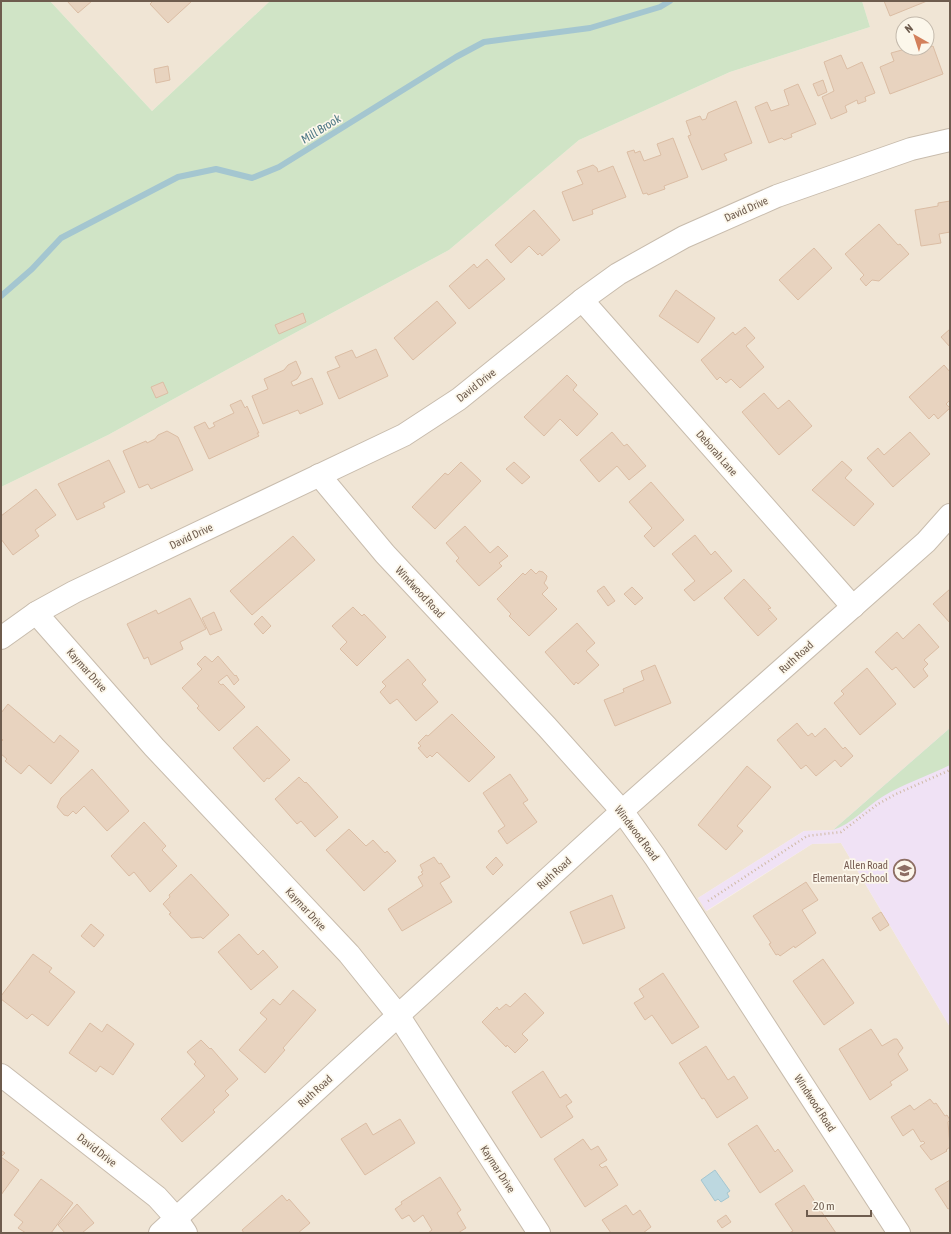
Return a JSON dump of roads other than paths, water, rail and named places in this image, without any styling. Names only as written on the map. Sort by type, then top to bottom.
[{"type":"street","name":"David Drive","points":[[1,638],[36,613],[74,592],[404,435],[459,400],[582,300],[618,274],[684,237],[770,199],[911,149],[950,140]]},
{"type":"street","name":"Deborah Lane","points":[[582,300],[853,606]]},
{"type":"street","name":"Windwood Road","points":[[319,475],[385,554],[547,727],[622,811],[655,857],[899,1233]]},
{"type":"street","name":"Ruth Road","points":[[160,1233],[181,1226],[398,1015],[622,811],[926,542],[950,515]]},
{"type":"street","name":"Kaymar Drive","points":[[36,613],[154,746],[349,954],[398,1015],[539,1233]]},
{"type":"street","name":"David Drive","points":[[1,1075],[158,1197],[181,1226]]},
{"type":"water","points":[[715,1170],[730,1191],[727,1193],[729,1197],[721,1202],[718,1199],[715,1201],[701,1180]]},
{"type":"waterway","name":"Mill Brook","points":[[1,296],[32,269],[61,238],[178,177],[216,169],[252,178],[279,167],[456,57],[484,42],[590,28],[660,7],[670,1]]},
{"type":"place","name":"Allen Road Elementary School","points":[[904,871]]}]
